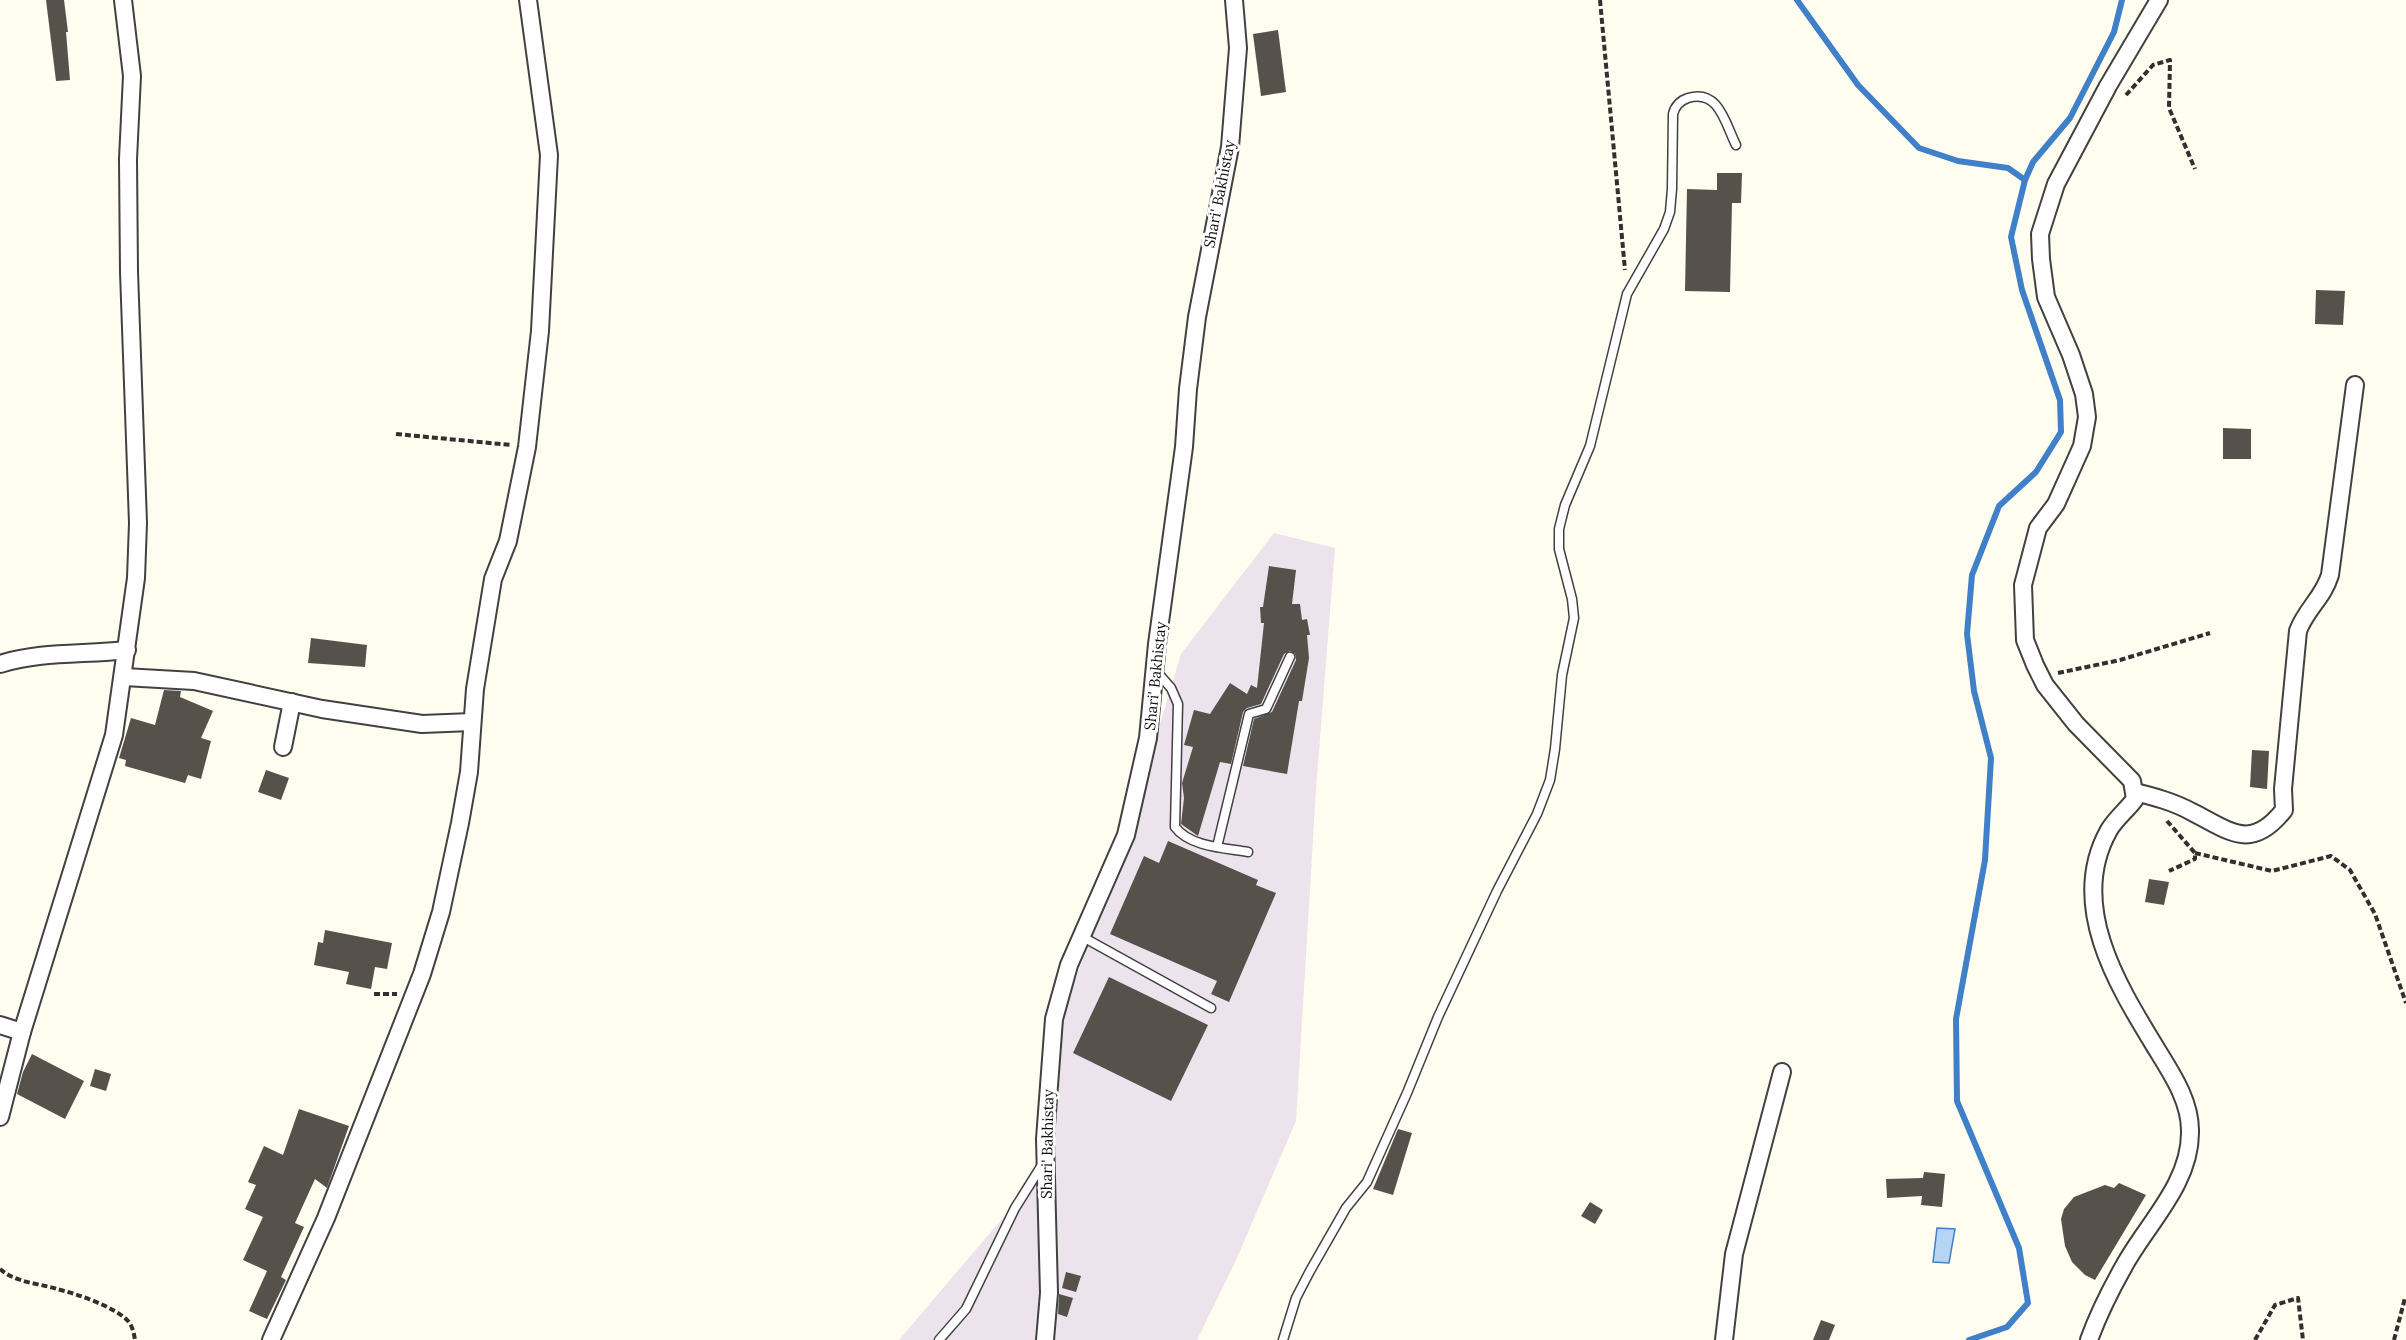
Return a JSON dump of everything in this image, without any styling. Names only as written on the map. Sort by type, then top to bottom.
[{"type":"street","points":[[0,1117],[22,1032],[114,735],[124,677],[136,578],[138,523],[129,272],[128,159],[132,76],[123,0]]},
{"type":"street","points":[[272,1340],[326,1218],[422,974],[441,912],[460,823],[469,772],[472,722],[494,579],[508,541],[527,447],[540,331],[549,155],[528,0]]},
{"type":"street","name":"Shari' Bakhistay","points":[[1045,1340],[1049,1293],[1046,1159],[1048,1083],[1054,1019],[1069,965],[1126,834],[1148,738],[1157,644],[1184,447],[1197,317],[1230,147],[1238,48],[1234,0]]},
{"type":"street","points":[[2089,1340],[2124,1265],[2181,1174],[2190,1136],[2187,1111],[2175,1079],[2131,1008],[2105,954],[2098,933],[2093,889],[2095,864],[2109,829],[2135,799],[2132,781],[2076,723],[2045,685],[2025,640],[2023,585],[2038,528],[2056,504],[2082,446],[2087,417],[2084,394],[2046,297],[2040,259],[2040,234],[2056,184],[2108,87],[2159,0]]},
{"type":"street","points":[[2135,792],[2191,811],[2234,834],[2254,834],[2272,826],[2284,810],[2283,789],[2298,631],[2307,612],[2323,594],[2330,574],[2355,386]]},
{"type":"street","points":[[0,663],[63,654],[97,654],[127,650]]},
{"type":"street","points":[[124,677],[194,681],[292,702],[422,724],[472,722]]},
{"type":"street","points":[[283,747],[292,702]]},
{"type":"street","points":[[0,1025],[22,1032]]},
{"type":"street","points":[[1724,1340],[1734,1254],[1782,1072]]},
{"type":"lane","points":[[1283,1340],[1296,1298],[1305,1280],[1347,1208],[1367,1182],[1407,1094],[1438,1017],[1497,891],[1537,814],[1550,780],[1562,675],[1574,618],[1572,599],[1559,549],[1559,528],[1565,505],[1590,446],[1627,294],[1664,229],[1670,212],[1672,114],[1675,107],[1683,100],[1706,96],[1719,108],[1736,145]]},
{"type":"lane","points":[[1217,847],[1248,714],[1266,709],[1290,657]]},
{"type":"lane","points":[[1156,671],[1171,688],[1178,704],[1175,827],[1183,837],[1217,847],[1248,852]]},
{"type":"lane","points":[[1081,936],[1211,1008]]},
{"type":"lane","points":[[939,1340],[966,1309],[1015,1208],[1046,1159]]},
{"type":"path","points":[[1600,0],[1627,294]]},
{"type":"path","points":[[2121,100],[2153,65],[2170,60],[2169,108],[2195,169]]},
{"type":"path","points":[[396,434],[527,447]]},
{"type":"path","points":[[2045,685],[2054,674],[2120,660],[2210,633]]},
{"type":"path","points":[[2160,818],[2167,821],[2195,853],[2272,871],[2331,856],[2350,870],[2375,914],[2406,1003]]},
{"type":"path","points":[[2169,871],[2195,859],[2195,853]]},
{"type":"path","points":[[0,1269],[27,1283],[57,1289],[109,1308],[128,1321],[133,1329],[135,1340]]},
{"type":"path","points":[[2255,1340],[2275,1305],[2298,1298],[2303,1340]]},
{"type":"path","points":[[2394,1340],[2406,1298]]},
{"type":"shaded area","points":[[1274,533],[1335,548],[1316,789],[1296,1121],[1236,1260],[1197,1340],[899,1340],[1052,1160],[1064,1010],[1117,867],[1181,654]]},
{"type":"water","points":[[1937,1228],[1955,1229],[1949,1263],[1933,1262]]},
{"type":"building","points":[[46,0],[64,0],[70,80],[56,81]]},
{"type":"building","points":[[1278,30],[1286,92],[1261,96],[1253,34]]},
{"type":"building","points":[[1717,173],[1742,173],[1741,203],[1732,203],[1730,292],[1685,291],[1687,189],[1717,190]]},
{"type":"building","points":[[2316,290],[2345,291],[2343,325],[2315,324]]},
{"type":"building","points":[[2223,428],[2251,429],[2251,459],[2223,459]]},
{"type":"building","points":[[1269,566],[1296,570],[1292,604],[1300,604],[1302,620],[1307,619],[1310,635],[1307,635],[1309,658],[1302,701],[1299,701],[1287,774],[1243,766],[1254,719],[1272,712],[1296,660],[1295,654],[1290,651],[1284,654],[1261,704],[1247,708],[1243,712],[1231,764],[1220,762],[1198,836],[1181,824],[1184,798],[1182,783],[1193,747],[1184,745],[1194,710],[1210,714],[1230,683],[1247,694],[1251,685],[1257,688],[1264,623],[1261,623],[1260,607],[1263,607]]},
{"type":"building","points":[[311,638],[367,645],[365,667],[308,663]]},
{"type":"building","points":[[164,690],[181,691],[180,697],[213,711],[201,738],[211,741],[201,779],[188,775],[185,783],[125,766],[126,760],[119,758],[131,718],[155,725]]},
{"type":"building","points":[[2252,750],[2269,751],[2267,789],[2250,787]]},
{"type":"building","points":[[266,770],[289,778],[281,800],[258,792]]},
{"type":"building","points":[[1168,841],[1258,880],[1256,885],[1276,893],[1229,1002],[1211,994],[1217,981],[1110,934],[1144,856],[1159,863]]},
{"type":"building","points":[[2149,879],[2169,882],[2164,905],[2145,902]]},
{"type":"building","points":[[325,930],[392,943],[387,969],[375,967],[371,989],[346,984],[349,972],[314,965],[318,942],[323,943]]},
{"type":"building","points":[[1109,977],[1208,1025],[1171,1101],[1073,1053]]},
{"type":"building","points":[[32,1054],[84,1081],[65,1119],[17,1094],[23,1072]]},
{"type":"building","points":[[95,1069],[111,1074],[106,1091],[90,1086]]},
{"type":"building","points":[[299,1109],[349,1126],[327,1188],[315,1179],[295,1223],[304,1227],[281,1277],[286,1280],[267,1319],[249,1311],[267,1271],[243,1260],[263,1217],[245,1209],[256,1185],[248,1182],[264,1146],[283,1155]]},
{"type":"building","points":[[1398,1129],[1412,1133],[1393,1195],[1373,1189]]},
{"type":"building","points":[[1924,1172],[1945,1174],[1942,1207],[1921,1205],[1922,1196],[1887,1198],[1886,1179],[1923,1178]]},
{"type":"building","points":[[2119,1183],[2146,1195],[2095,1280],[2085,1275],[2072,1262],[2065,1246],[2061,1219],[2064,1209],[2074,1197],[2105,1185],[2114,1188]]},
{"type":"building","points":[[1590,1202],[1603,1210],[1595,1224],[1581,1216]]},
{"type":"building","points":[[1066,1272],[1081,1276],[1076,1292],[1062,1288]]},
{"type":"building","points":[[1059,1294],[1073,1298],[1067,1317],[1058,1314]]},
{"type":"building","points":[[1821,1320],[1835,1325],[1829,1340],[1813,1340]]},
{"type":"waterway","points":[[1797,0],[1858,85],[1919,148],[1958,161],[2008,168],[2025,180]]},
{"type":"waterway","points":[[1969,1340],[2007,1327],[2028,1303],[2019,1248],[1957,1101],[1956,1019],[1985,860],[1991,758],[1974,691],[1967,634],[1972,575],[1999,506],[2036,472],[2061,432],[2060,400],[2022,290],[2011,237],[2025,180],[2033,162],[2070,118],[2114,32],[2122,0]]}]
